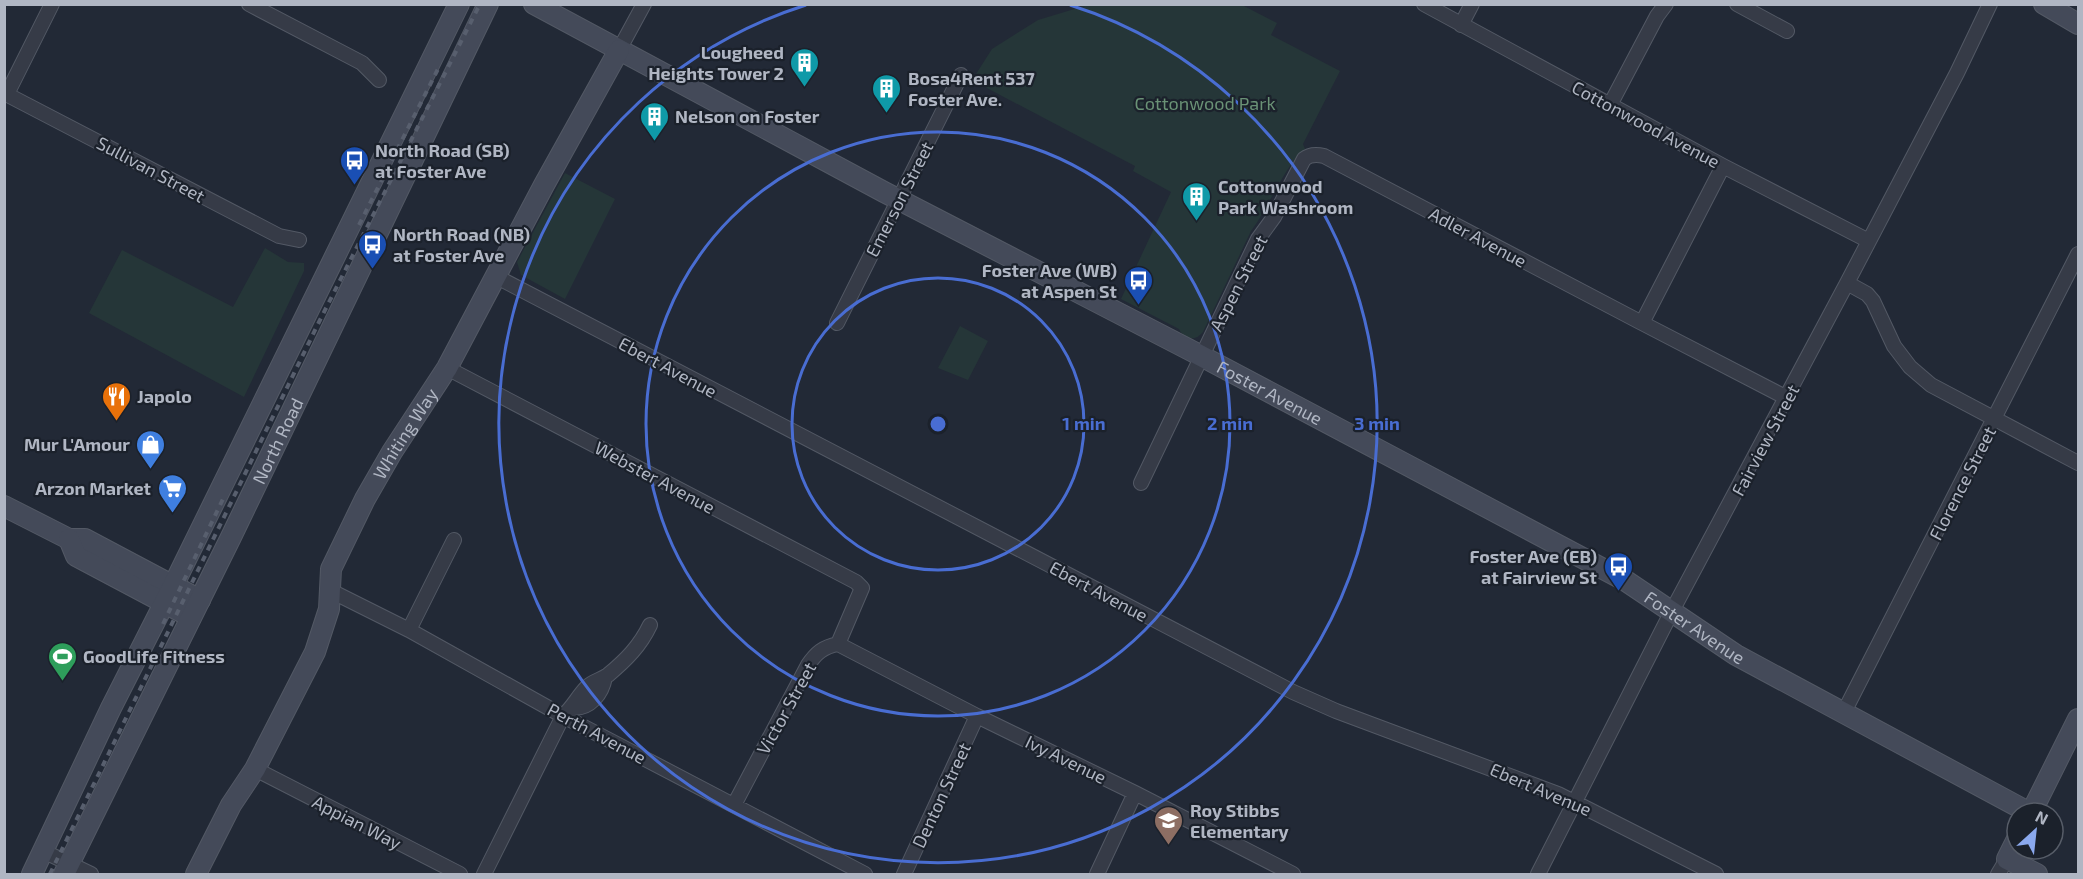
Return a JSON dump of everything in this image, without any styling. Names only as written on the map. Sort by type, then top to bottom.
[{"type":"street","points":[[6,93],[52,4]]},
{"type":"street","points":[[249,4],[362,63],[379,80]]},
{"type":"street","name":"North Road","points":[[32,874],[111,708],[169,595],[459,4]]},
{"type":"street","name":"North Road","points":[[67,869],[196,609],[488,4]]},
{"type":"street","name":"Foster Avenue","points":[[534,4],[898,199],[1626,581],[1736,654],[2008,801]]},
{"type":"street","name":"Whiting Way","points":[[196,874],[231,805],[255,769],[315,652],[329,609],[331,569],[369,491],[447,368],[644,4]]},
{"type":"street","name":"Cottonwood Avenue","points":[[1424,4],[1723,166],[1869,241]]},
{"type":"street","points":[[1461,24],[1472,4]]},
{"type":"street","points":[[1610,105],[1657,16],[1666,4]]},
{"type":"street","points":[[1737,4],[1787,31]]},
{"type":"street","name":"Fairview Street","points":[[1538,874],[1672,611],[1787,398],[1957,73],[1990,4]]},
{"type":"street","points":[[2044,4],[2079,24]]},
{"type":"street","name":"Emerson Street","points":[[837,323],[961,75]]},
{"type":"street","name":"Sullivan Street","points":[[6,93],[279,236],[299,240]]},
{"type":"street","name":"Adler Avenue","points":[[1313,155],[1324,156],[1787,398]]},
{"type":"street","name":"Aspen Street","points":[[1140,483],[1258,239],[1274,217],[1304,159],[1313,155]]},
{"type":"street","points":[[1642,323],[1723,166]]},
{"type":"street","name":"Florence Street","points":[[1844,712],[2079,254]]},
{"type":"street","name":"Ebert Avenue","points":[[495,276],[1293,692],[1336,711],[1575,801],[1716,874]]},
{"type":"street","points":[[1847,284],[1867,294],[1873,301],[1894,346],[1910,367],[1931,386],[2079,463]]},
{"type":"street","name":"Webster Avenue","points":[[447,368],[856,582],[862,588],[838,644]]},
{"type":"street","points":[[4,506],[69,539],[76,556],[169,595],[196,609]]},
{"type":"street","points":[[409,630],[454,540]]},
{"type":"street","name":"Perth Avenue","points":[[329,590],[568,712],[734,805],[865,874]]},
{"type":"street","points":[[484,874],[568,712],[585,707],[592,701],[600,692],[605,677],[641,644],[650,624]]},
{"type":"street","name":"Ivy Avenue","points":[[838,644],[1293,874]]},
{"type":"street","name":"Victor Street","points":[[734,805],[808,665],[819,651],[827,646],[838,644]]},
{"type":"street","name":"Denton Street","points":[[904,874],[978,716]]},
{"type":"street","points":[[2036,801],[2079,719]]},
{"type":"street","name":"Appian Way","points":[[255,769],[460,874]]},
{"type":"street","points":[[1097,874],[1135,793]]},
{"type":"street","points":[[43,851],[67,869],[91,874]]},
{"type":"street","points":[[2003,867],[2037,874]]},
{"type":"green space","name":"Cottonwood Park","points":[[1091,4],[1242,5],[1277,23],[1271,35],[1340,71],[1303,144],[1305,149],[1284,175],[1251,231],[1203,332],[1197,337],[1184,336],[1179,329],[1121,299],[1171,192],[1133,171],[1135,166],[985,87],[988,82],[976,74],[992,49],[1038,20]]},
{"type":"green space","points":[[565,173],[615,199],[565,299],[521,275],[517,262]]},
{"type":"green space","points":[[265,248],[288,262],[304,263],[304,271],[244,397],[89,313],[122,250],[233,307]]},
{"type":"green space","points":[[960,326],[988,341],[968,380],[938,368]]},
{"type":"railway","points":[[50,874],[319,322],[480,4]]},
{"type":"railway","points":[[359,225],[439,67]]},
{"type":"railway","points":[[163,624],[223,499]]},
{"type":"place","name":"Lougheed Heights Tower 2","points":[[805,88]]},
{"type":"place","name":"Bosa4Rent 537 Foster Ave.","points":[[887,114]]},
{"type":"place","name":"Nelson on Foster","points":[[654,142]]},
{"type":"place","name":"North Road (SB) at Foster Ave","points":[[354,186]]},
{"type":"place","name":"Cottonwood Park Washroom","points":[[1197,222]]},
{"type":"place","name":"North Road (NB) at Foster Ave","points":[[372,270]]},
{"type":"place","name":"Foster Ave (WB) at Aspen St","points":[[1138,306]]},
{"type":"place","name":"Japolo","points":[[116,422]]},
{"type":"place","name":"Mur L'Amour","points":[[151,470]]},
{"type":"place","name":"Arzon Market","points":[[172,514]]},
{"type":"place","name":"Foster Ave (EB) at Fairview St","points":[[1618,592]]},
{"type":"place","name":"GoodLife Fitness","points":[[62,682]]},
{"type":"place","name":"Roy Stibbs Elementary","points":[[1169,846]]}]
